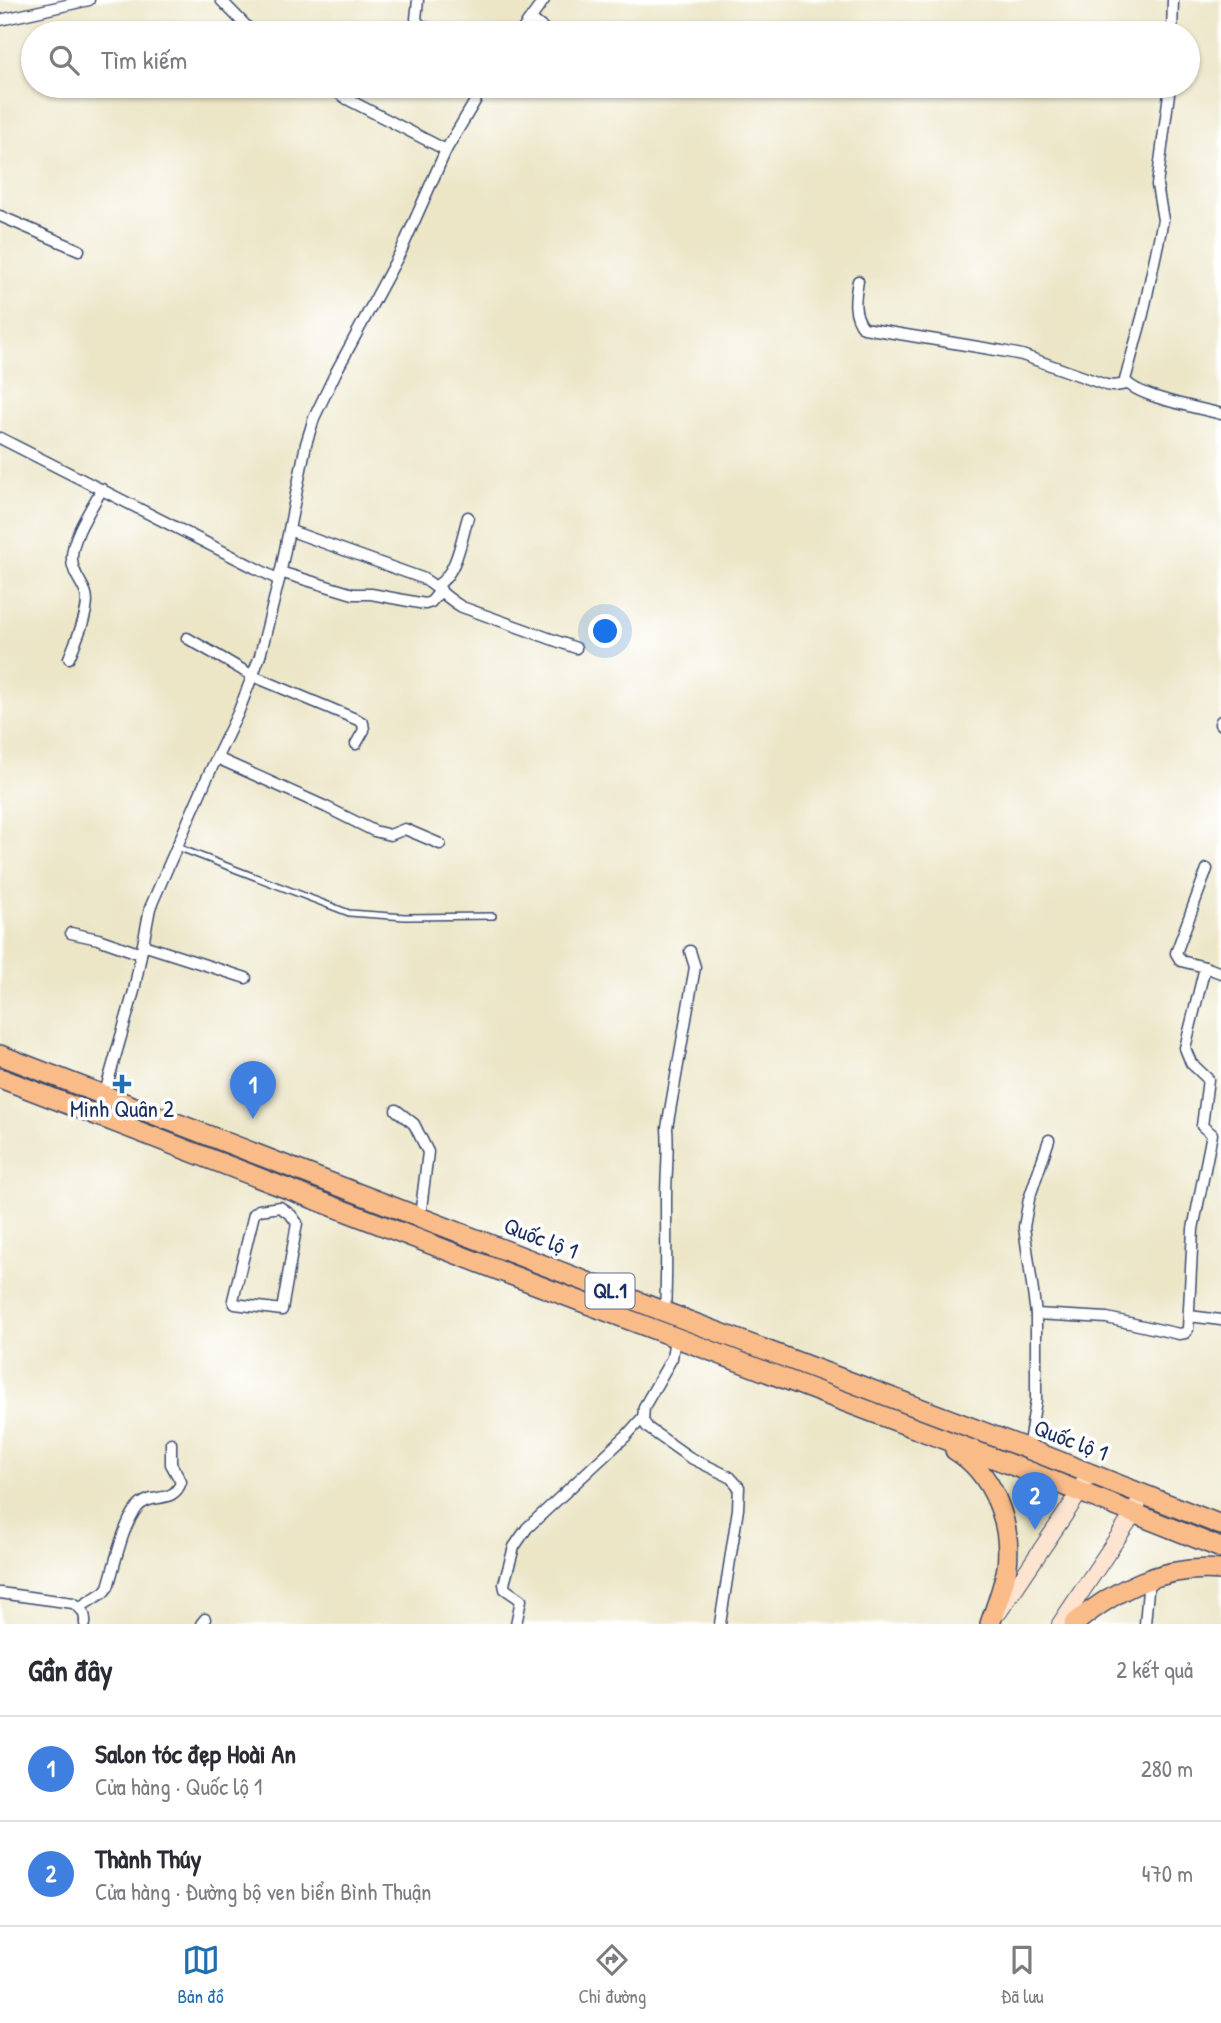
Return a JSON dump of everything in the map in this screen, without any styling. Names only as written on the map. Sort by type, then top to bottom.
[{"type":"highway","name":"Quốc lộ 1","points":[[0,1055],[1221,1525]]},
{"type":"highway","name":"Quốc lộ 1","points":[[0,1078],[1221,1548]]},
{"type":"highway","points":[[927,1433],[967,1457],[988,1482],[1001,1511],[1008,1538],[1007,1569],[990,1624]]},
{"type":"highway","points":[[1074,1624],[1122,1589],[1160,1574],[1197,1568],[1221,1570]]},
{"type":"main road","points":[[990,1624],[1080,1492],[1088,1472]]},
{"type":"main road","points":[[1060,1624],[1134,1513],[1142,1494]]},
{"type":"street","points":[[0,20],[89,0]]},
{"type":"street","points":[[221,0],[241,21]]},
{"type":"street","points":[[417,21],[418,0]]},
{"type":"street","points":[[534,21],[531,19],[544,0]]},
{"type":"street","points":[[1172,21],[1173,0]]},
{"type":"street","points":[[346,98],[446,150]]},
{"type":"street","points":[[104,1096],[131,1004],[150,908],[253,676],[280,576],[306,444],[314,418],[401,251],[446,150],[477,98]]},
{"type":"street","points":[[1128,384],[1126,374],[1138,335],[1163,220],[1157,185],[1168,98]]},
{"type":"street","points":[[0,216],[79,250]]},
{"type":"street","points":[[858,281],[854,308],[864,328],[1022,355],[1106,385],[1128,384],[1145,393],[1221,414]]},
{"type":"street","points":[[0,438],[280,576],[353,594],[371,594],[425,604],[431,602],[450,573],[468,517]]},
{"type":"street","points":[[69,658],[85,615],[87,601],[72,566],[73,549],[102,489]]},
{"type":"street","points":[[290,531],[413,575],[439,588],[462,607],[576,648]]},
{"type":"street","points":[[187,638],[253,676],[363,723],[364,730],[356,744]]},
{"type":"street","points":[[217,758],[374,831],[390,835],[405,829],[440,844]]},
{"type":"street","points":[[1207,869],[1176,953],[1181,961],[1221,973]]},
{"type":"street","points":[[71,933],[246,978]]},
{"type":"street","points":[[665,1312],[666,1195],[670,1155],[667,1128],[695,967],[690,951]]},
{"type":"street","points":[[1036,1314],[1107,1318],[1179,1334],[1188,1329],[1193,1229],[1212,1134],[1202,1126],[1208,1079],[1191,1063],[1185,1048],[1205,967]]},
{"type":"street","points":[[396,1111],[414,1124],[428,1152],[420,1217]]},
{"type":"street","points":[[1028,1449],[1036,1400],[1036,1314],[1024,1227],[1029,1199],[1049,1140]]},
{"type":"street","points":[[280,1207],[285,1187]]},
{"type":"street","points":[[280,1207],[297,1223],[282,1310],[235,1304],[233,1300],[254,1214],[259,1210],[280,1207]]},
{"type":"street","points":[[1189,1316],[1221,1320]]},
{"type":"street","points":[[675,1338],[672,1358],[644,1406],[643,1417],[648,1428],[689,1457],[730,1476],[738,1487],[738,1509],[720,1624]]},
{"type":"street","points":[[516,1624],[521,1600],[505,1589],[504,1584],[514,1547],[527,1528],[643,1417]]},
{"type":"street","points":[[80,1607],[108,1587],[128,1523],[137,1508],[147,1500],[165,1499],[178,1490],[181,1482],[171,1464],[171,1443]]},
{"type":"street","points":[[1145,1624],[1149,1579]]},
{"type":"street","points":[[0,1593],[72,1602],[84,1613],[85,1624]]},
{"type":"lane","points":[[177,847],[349,913],[394,917],[493,916]]},
{"type":"place","name":"Minh Quân 2","points":[[122,1084]]},
{"type":"place","name":"Salon tóc đẹp Hoài An","points":[[253,1119]]},
{"type":"place","name":"Thành Thúy","points":[[1035,1530]]}]
